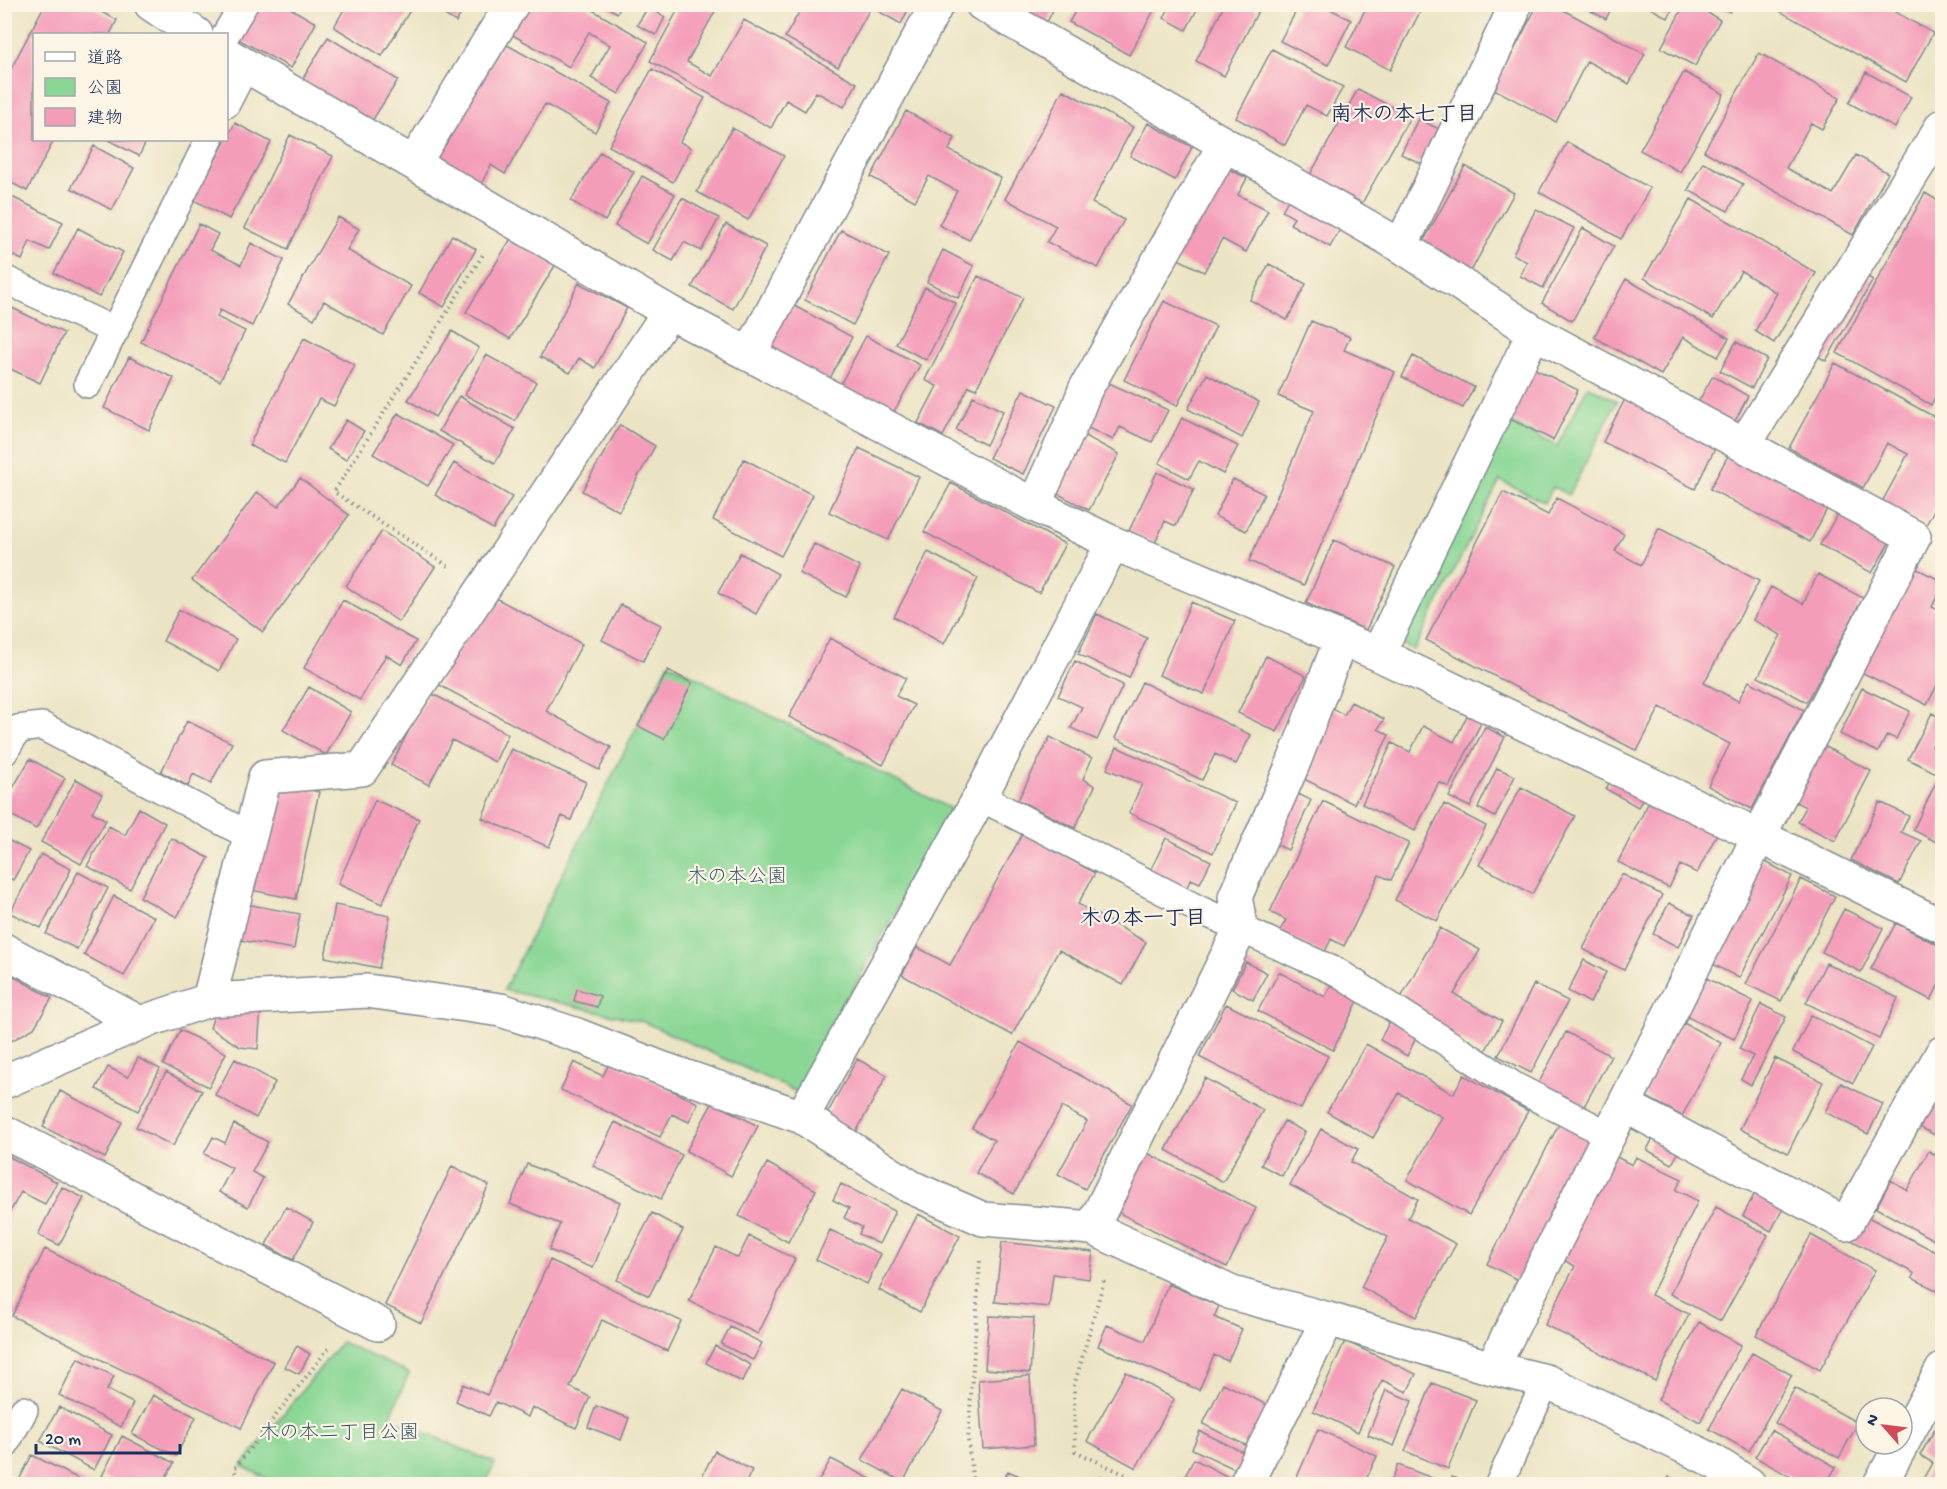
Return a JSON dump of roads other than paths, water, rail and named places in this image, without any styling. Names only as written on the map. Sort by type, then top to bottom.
[{"type":"street","points":[[151,4],[194,33]]},
{"type":"street","points":[[414,163],[512,4]]},
{"type":"street","points":[[749,356],[937,4]]},
{"type":"street","points":[[982,4],[1401,246],[1534,332],[1914,537],[1759,836],[1492,1368]]},
{"type":"street","points":[[1401,246],[1512,14],[1514,4]]},
{"type":"street","points":[[236,59],[669,312],[1034,505],[1113,543],[1378,654],[1942,926]]},
{"type":"street","points":[[1744,445],[1942,126]]},
{"type":"street","points":[[1034,505],[1085,390],[1225,144]]},
{"type":"street","points":[[208,1000],[265,777],[362,769],[669,312]]},
{"type":"street","points":[[1378,654],[1534,332]]},
{"type":"street","points":[[802,1117],[980,797],[1113,543]]},
{"type":"street","points":[[1092,1228],[1241,927],[1235,897],[1293,764],[1341,639]]},
{"type":"street","points":[[4,950],[140,1023]]},
{"type":"street","points":[[4,1082],[140,1023],[208,1000],[367,991],[501,1010],[577,1035],[662,1068],[802,1117],[911,1187],[983,1219],[1092,1228],[1232,1293],[1492,1368],[1546,1381],[1708,1458],[1749,1485]]},
{"type":"street","points":[[1624,1105],[1846,1224],[1942,1053]]},
{"type":"street","points":[[4,1132],[368,1318]]},
{"type":"street","points":[[1246,1485],[1328,1319]]},
{"type":"street","points":[[1914,1422],[1942,1370]]},
{"type":"street","points":[[1880,1485],[1896,1456]]},
{"type":"lane","points":[[227,33],[244,4]]},
{"type":"lane","points":[[228,95],[236,59]]},
{"type":"lane","points":[[88,384],[209,141]]},
{"type":"lane","points":[[4,279],[115,331]]},
{"type":"lane","points":[[4,752],[18,729],[42,726],[250,836]]},
{"type":"lane","points":[[980,797],[1200,910],[1340,972],[1516,1087],[1609,1135]]},
{"type":"lane","points":[[1499,1485],[1546,1381]]},
{"type":"lane","points":[[4,1446],[24,1410]]},
{"type":"district","name":"南木の本七丁目","points":[[1404,113]]},
{"type":"district","name":"木の本一丁目","points":[[1143,917]]},
{"type":"park label","name":"木の本公園","points":[[737,875]]},
{"type":"park label","name":"木の本二丁目公園","points":[[339,1431]]}]
